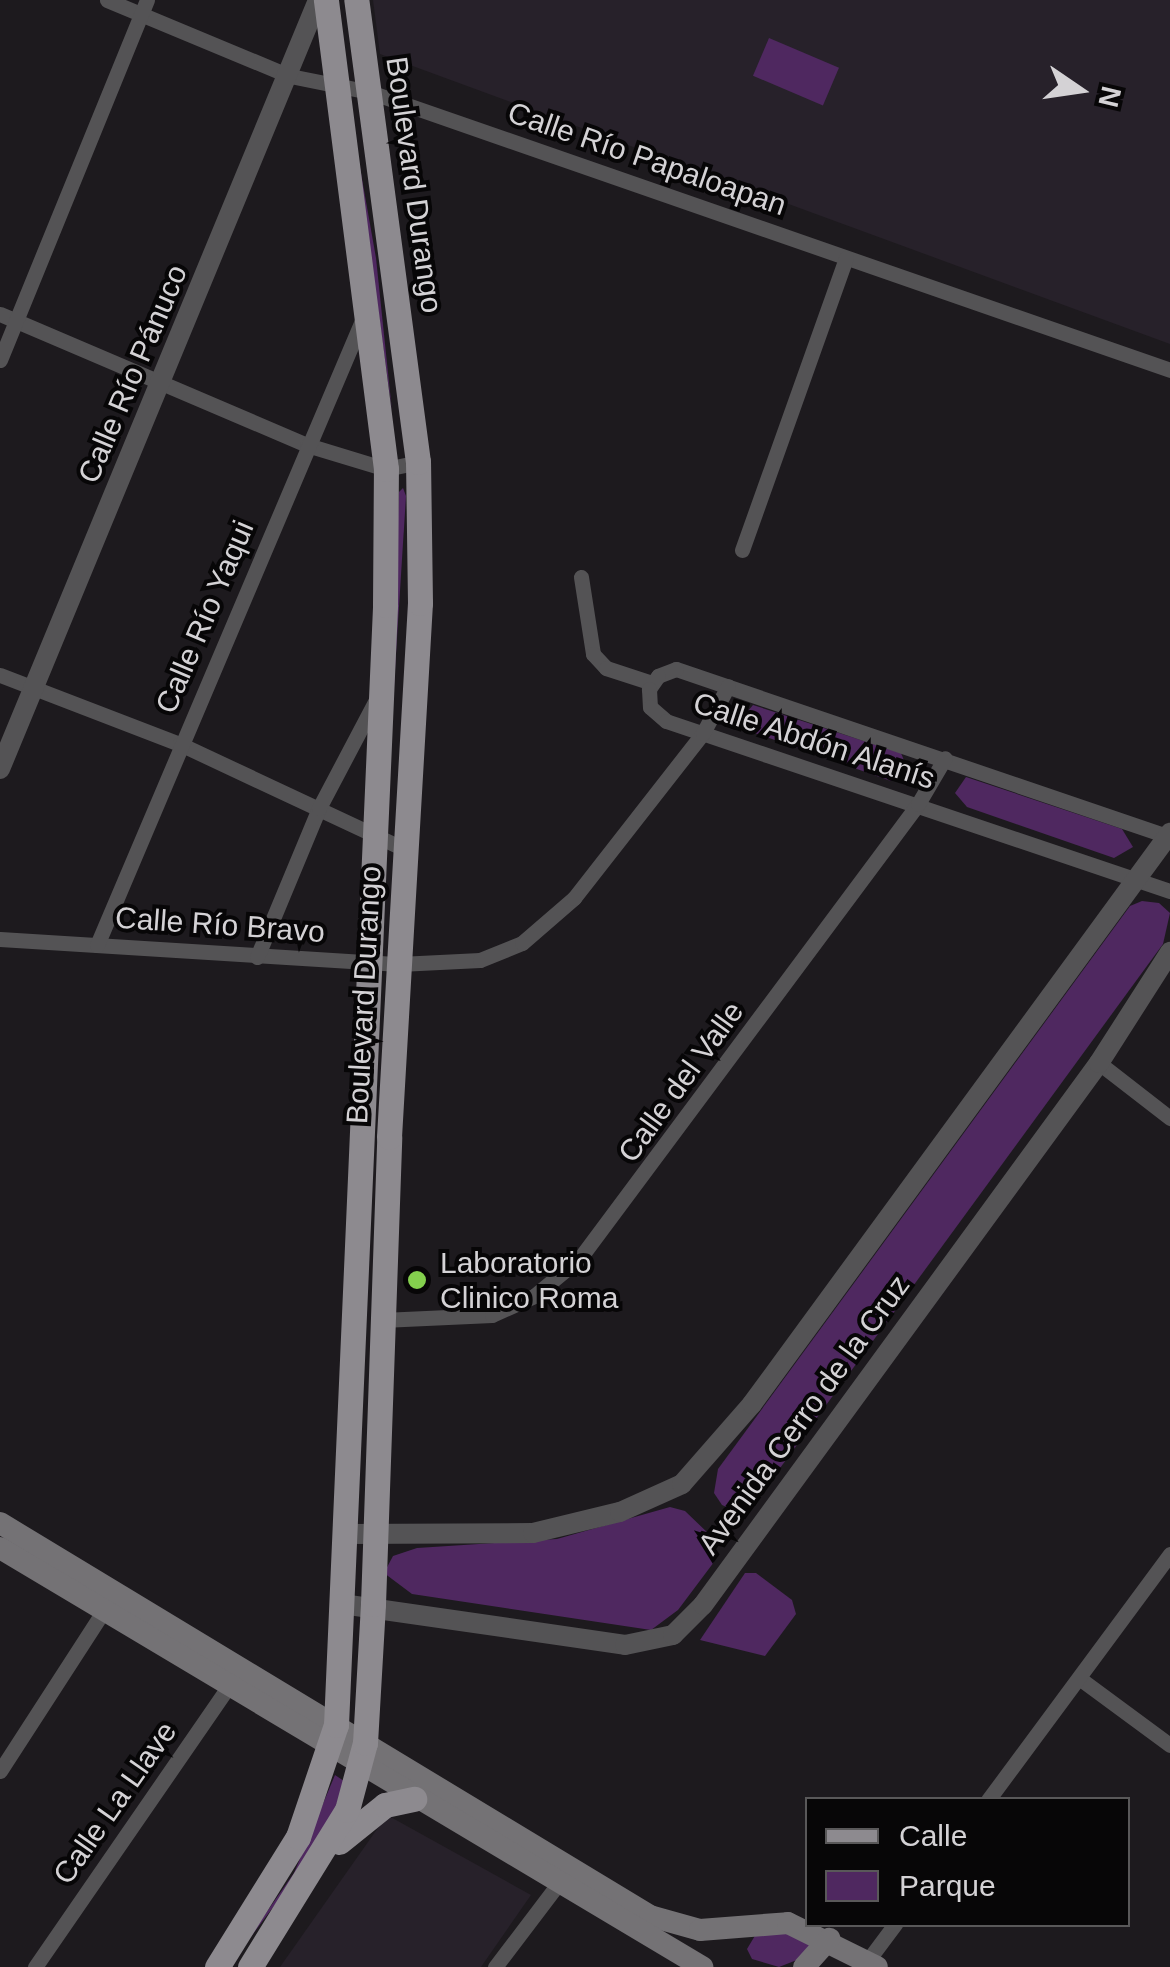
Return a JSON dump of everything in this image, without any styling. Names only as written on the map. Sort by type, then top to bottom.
[{"type":"main road","name":"Boulevard Durango","points":[[217,1967],[274,1883],[333,1737],[342,1604],[381,690],[386,469],[322,0]]},
{"type":"main road","name":"Boulevard Durango","points":[[250,1967],[321,1859],[362,1755],[373,1604],[404,849],[420,603],[418,462],[356,0]]},
{"type":"main road","points":[[0,1523],[110,1601],[234,1679],[564,1876],[687,1963]]},
{"type":"main road","points":[[0,1548],[110,1601]]},
{"type":"main road","points":[[362,1755],[414,1799],[650,1916],[700,1930],[776,1922],[828,1939],[869,1965]]},
{"type":"main road","points":[[321,1859],[370,1813],[414,1799]]},
{"type":"main road","points":[[804,1967],[828,1939]]},
{"type":"street","name":"Calle Río Papaloapan","points":[[107,0],[144,8],[290,76],[336,81],[370,92],[1170,370]]},
{"type":"street","name":"Calle Río Pánuco","points":[[0,769],[322,0]]},
{"type":"street","points":[[0,360],[144,8]]},
{"type":"street","points":[[742,550],[846,258]]},
{"type":"street","name":"Calle Río Yaqui","points":[[97,945],[365,312]]},
{"type":"street","points":[[0,314],[164,381],[307,446],[386,469],[418,462]]},
{"type":"street","points":[[581,577],[593,654],[606,668],[652,683]]},
{"type":"street","name":"Calle Abdón Alanís","points":[[1169,836],[672,669],[652,683],[654,713],[703,733],[1170,891]]},
{"type":"street","points":[[0,675],[180,744],[404,849]]},
{"type":"street","name":"Calle Río Bravo","points":[[0,939],[399,964],[480,960],[540,931],[595,874],[703,733],[728,686]]},
{"type":"street","points":[[256,956],[319,808],[381,690]]},
{"type":"street","name":"Calle del Valle","points":[[382,1320],[492,1314],[534,1296],[580,1258],[606,1232],[918,804],[945,758]]},
{"type":"street","name":"Avenida Cerro de la Cruz","points":[[345,1534],[534,1533],[620,1512],[682,1484],[752,1404],[1169,836]]},
{"type":"street","name":"Avenida Cerro de la Cruz","points":[[342,1604],[373,1604],[625,1645],[673,1635],[703,1605],[1099,1062],[1170,952]]},
{"type":"street","points":[[1099,1062],[1170,1118]]},
{"type":"street","points":[[990,1797],[1170,1554]]},
{"type":"street","points":[[0,1771],[110,1601]]},
{"type":"street","points":[[1079,1678],[1170,1745]]},
{"type":"street","name":"Calle La Llave","points":[[36,1967],[234,1679]]},
{"type":"street","points":[[495,1967],[564,1876]]},
{"type":"street","points":[[869,1965],[893,1927]]},
{"type":"street","points":[[687,1963],[700,1930]]},
{"type":"shaded area","points":[[373,0],[1170,0],[1170,344],[380,54]]},
{"type":"shaded area","points":[[387,1815],[531,1895],[481,1967],[280,1967]]},
{"type":"green space","points":[[769,38],[839,68],[823,105],[753,76]]},
{"type":"green space","points":[[353,128],[376,258],[392,411]]},
{"type":"green space","points":[[403,488],[406,496],[386,812],[399,492]]},
{"type":"green space","points":[[753,705],[901,753],[909,773],[891,781],[752,732],[742,718]]},
{"type":"green space","points":[[966,777],[1122,829],[1133,847],[1114,858],[967,807],[955,793]]},
{"type":"green space","points":[[1142,901],[1159,903],[1170,913],[1163,944],[756,1501],[735,1511],[722,1505],[714,1493],[718,1469],[1130,906]]},
{"type":"green space","points":[[670,1507],[685,1511],[710,1535],[714,1562],[678,1610],[651,1630],[412,1594],[384,1573],[393,1556],[417,1548],[557,1539]]},
{"type":"green space","points":[[745,1573],[756,1573],[792,1600],[796,1614],[765,1656],[700,1640]]},
{"type":"green space","points":[[335,1775],[344,1781],[326,1837],[228,1967],[294,1873]]},
{"type":"green space","points":[[787,1933],[813,1940],[802,1958],[779,1967],[752,1959],[747,1949],[756,1934]]},
{"type":"place","name":"Laboratorio Clinico Roma","points":[[417,1280]]}]
